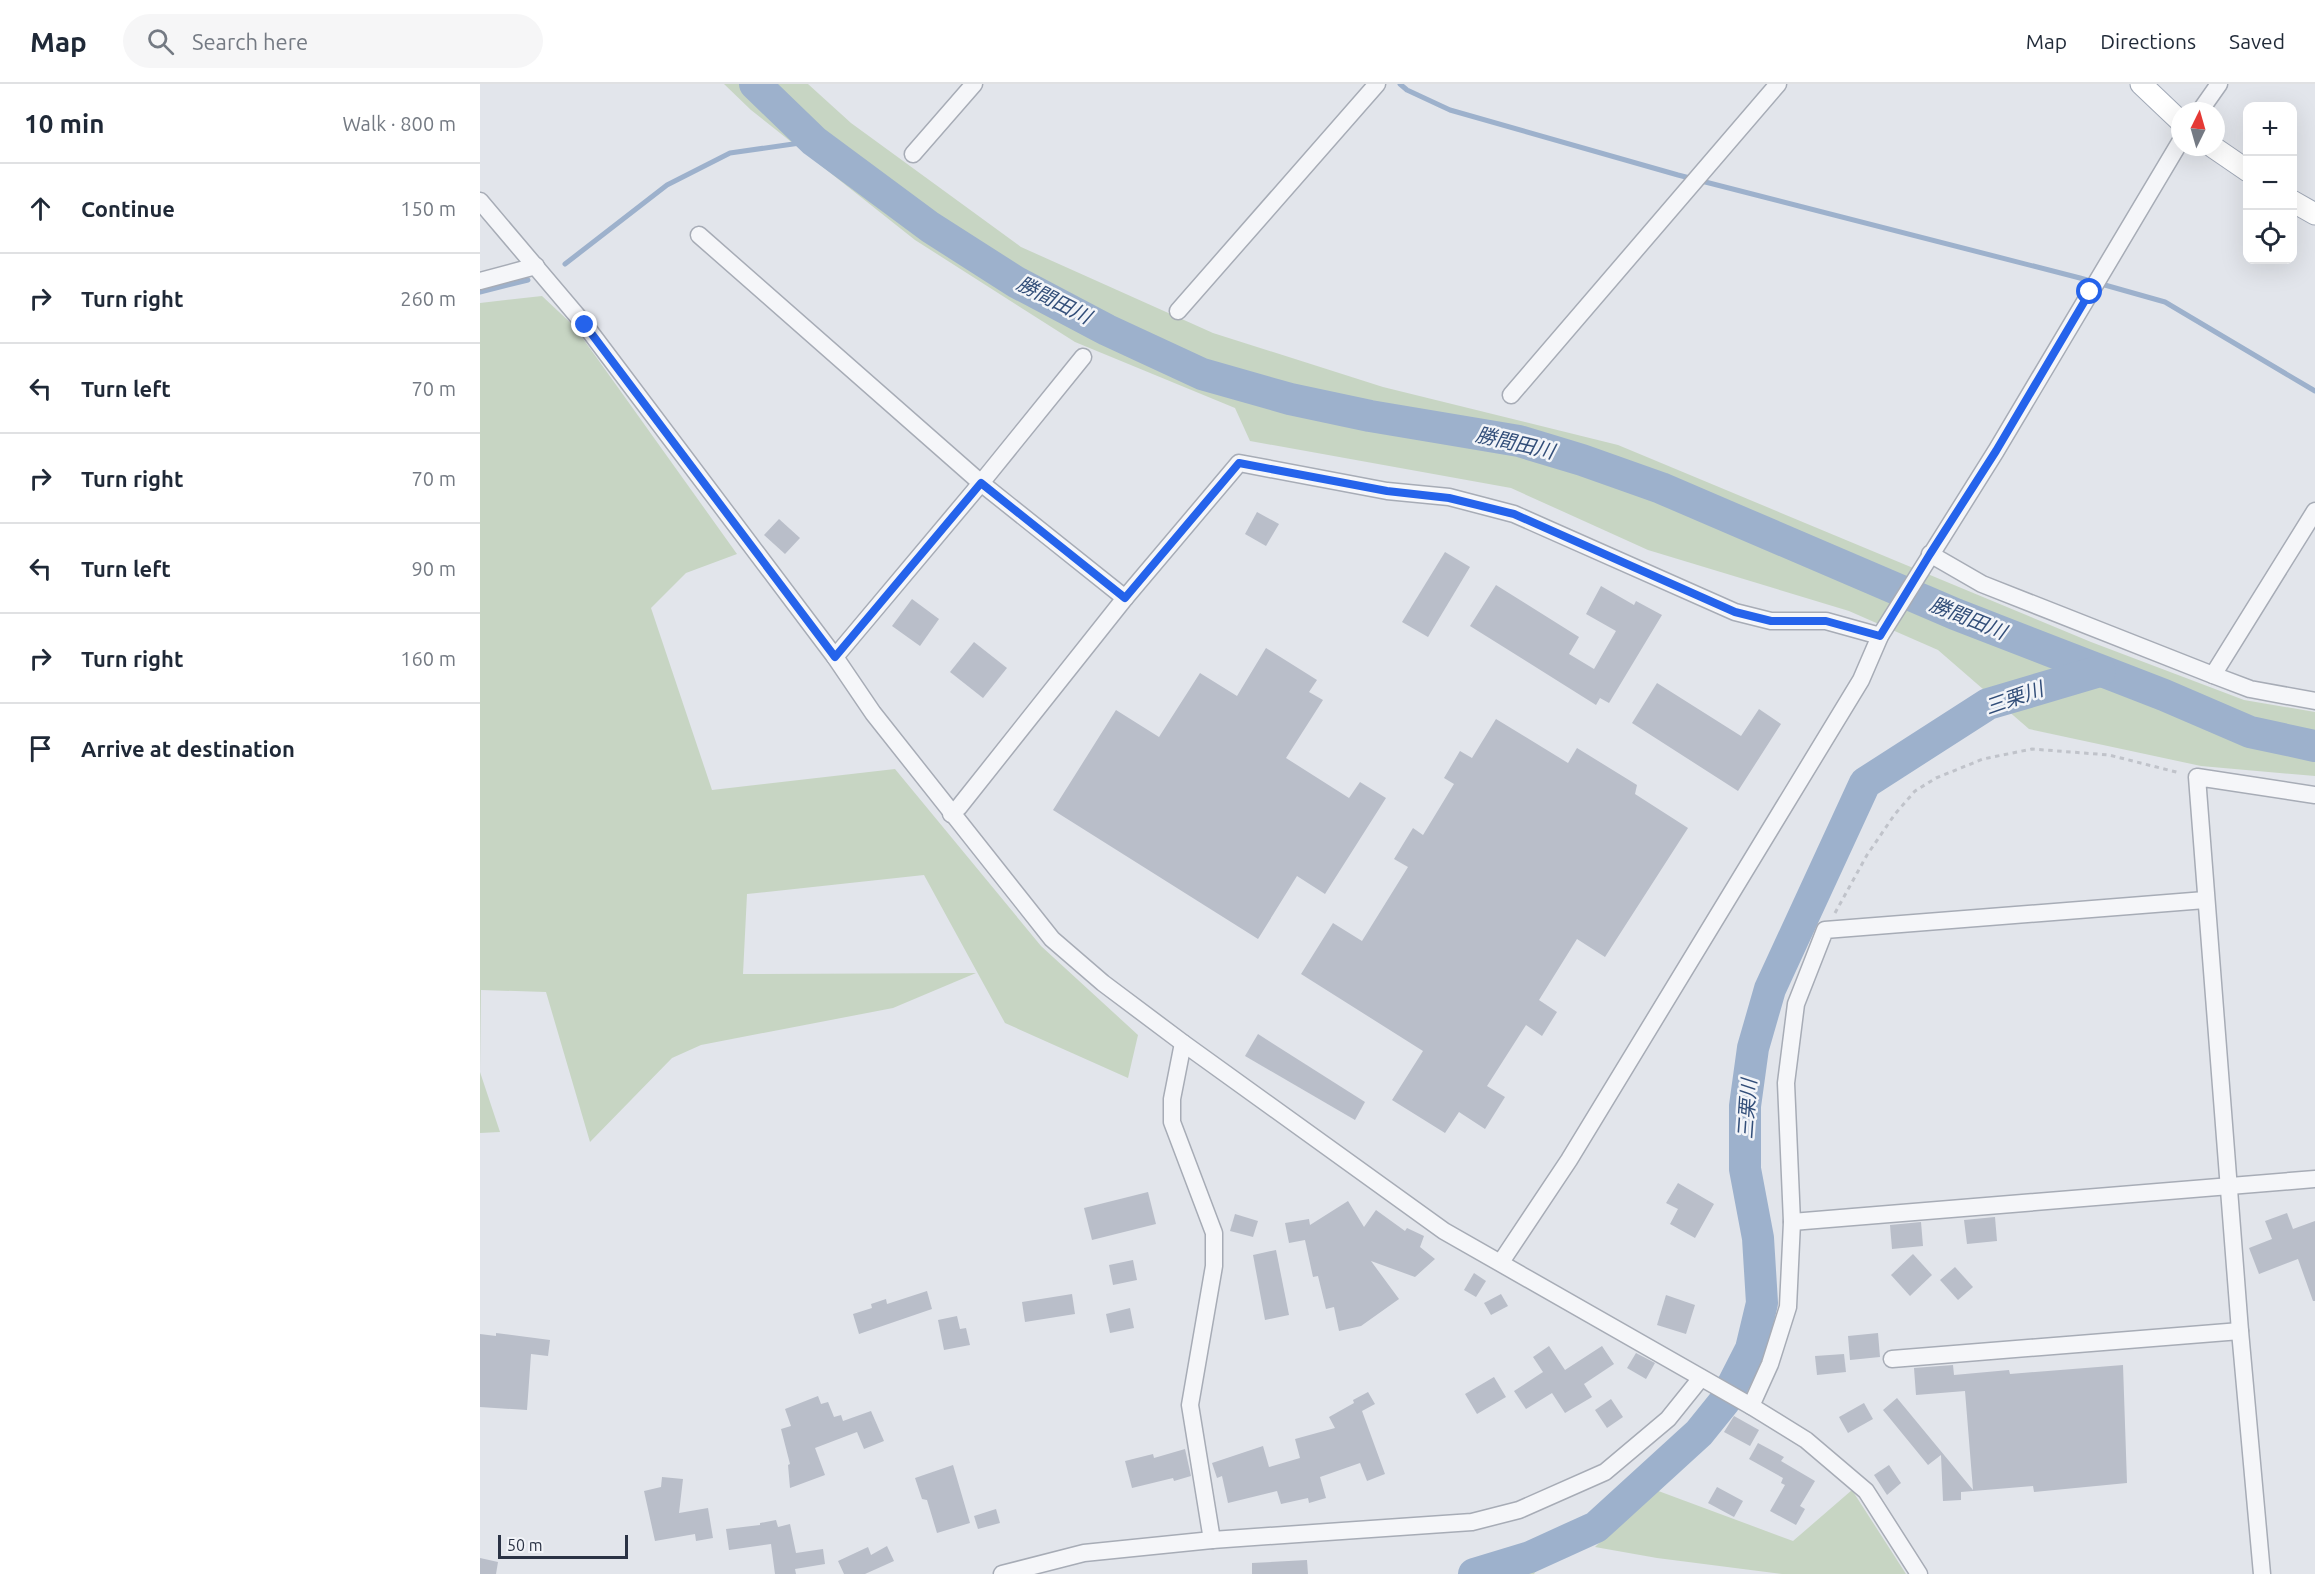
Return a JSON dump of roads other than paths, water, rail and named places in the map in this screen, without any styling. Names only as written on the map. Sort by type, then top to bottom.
[{"type":"main road","points":[[2141,84],[2171,112]]},
{"type":"main road","points":[[2225,155],[2243,168]]},
{"type":"main road","points":[[2297,204],[2315,214]]},
{"type":"street","points":[[914,154],[974,84]]},
{"type":"street","points":[[1179,311],[1377,84]]},
{"type":"street","points":[[1511,395],[1779,84]]},
{"type":"street","points":[[2206,102],[2219,84]]},
{"type":"street","points":[[1501,1262],[1569,1160],[1862,680],[1883,631],[1996,451],[2172,156]]},
{"type":"street","points":[[480,201],[585,325],[835,657],[873,713],[1052,939],[1103,983],[1183,1043],[1444,1231],[1751,1406],[1806,1440],[1866,1491],[1919,1574]]},
{"type":"street","points":[[699,236],[981,483],[1125,598]]},
{"type":"street","points":[[480,281],[536,266]]},
{"type":"street","points":[[835,657],[1083,357]]},
{"type":"street","points":[[951,814],[960,807],[1125,598],[1239,463],[1387,491],[1449,498],[1514,514],[1735,612],[1771,621],[1826,621],[1883,631]]},
{"type":"street","points":[[2213,675],[2315,511]]},
{"type":"street","points":[[1927,558],[1982,584],[2250,689],[2315,701]]},
{"type":"street","points":[[2262,1574],[2228,1186],[2197,777],[2315,795]]},
{"type":"street","points":[[1751,1406],[1770,1364],[1788,1307],[1792,1222],[1786,1083],[1796,1004],[1825,930],[2205,900]]},
{"type":"street","points":[[1183,1043],[1172,1100],[1172,1122],[1214,1233],[1214,1266],[1190,1405],[1212,1540]]},
{"type":"street","points":[[1792,1222],[2315,1179]]},
{"type":"street","points":[[1892,1359],[2240,1331]]},
{"type":"street","points":[[1002,1574],[1084,1553],[1212,1540],[1472,1522],[1519,1510],[1605,1472],[1668,1419],[1701,1378]]},
{"type":"waterway","name":"勝間田川","points":[[755,84],[814,141],[930,227],[1016,282],[1107,330],[1202,374],[1290,399],[1370,416],[1519,441],[1582,460],[1661,488],[1955,614],[2164,695],[2250,732],[2315,746]]},
{"type":"waterway","points":[[1400,84],[1407,90],[1450,110],[1678,175],[2165,302],[2315,391]]},
{"type":"waterway","points":[[565,264],[667,185],[730,153],[814,141]]},
{"type":"waterway","points":[[480,292],[528,280]]},
{"type":"waterway","name":"三栗川","points":[[1474,1574],[1530,1557],[1596,1527],[1699,1433],[1724,1402],[1751,1349],[1762,1303],[1758,1238],[1745,1169],[1745,1106],[1753,1048],[1770,989],[1865,783],[1988,704],[2100,671]]}]
